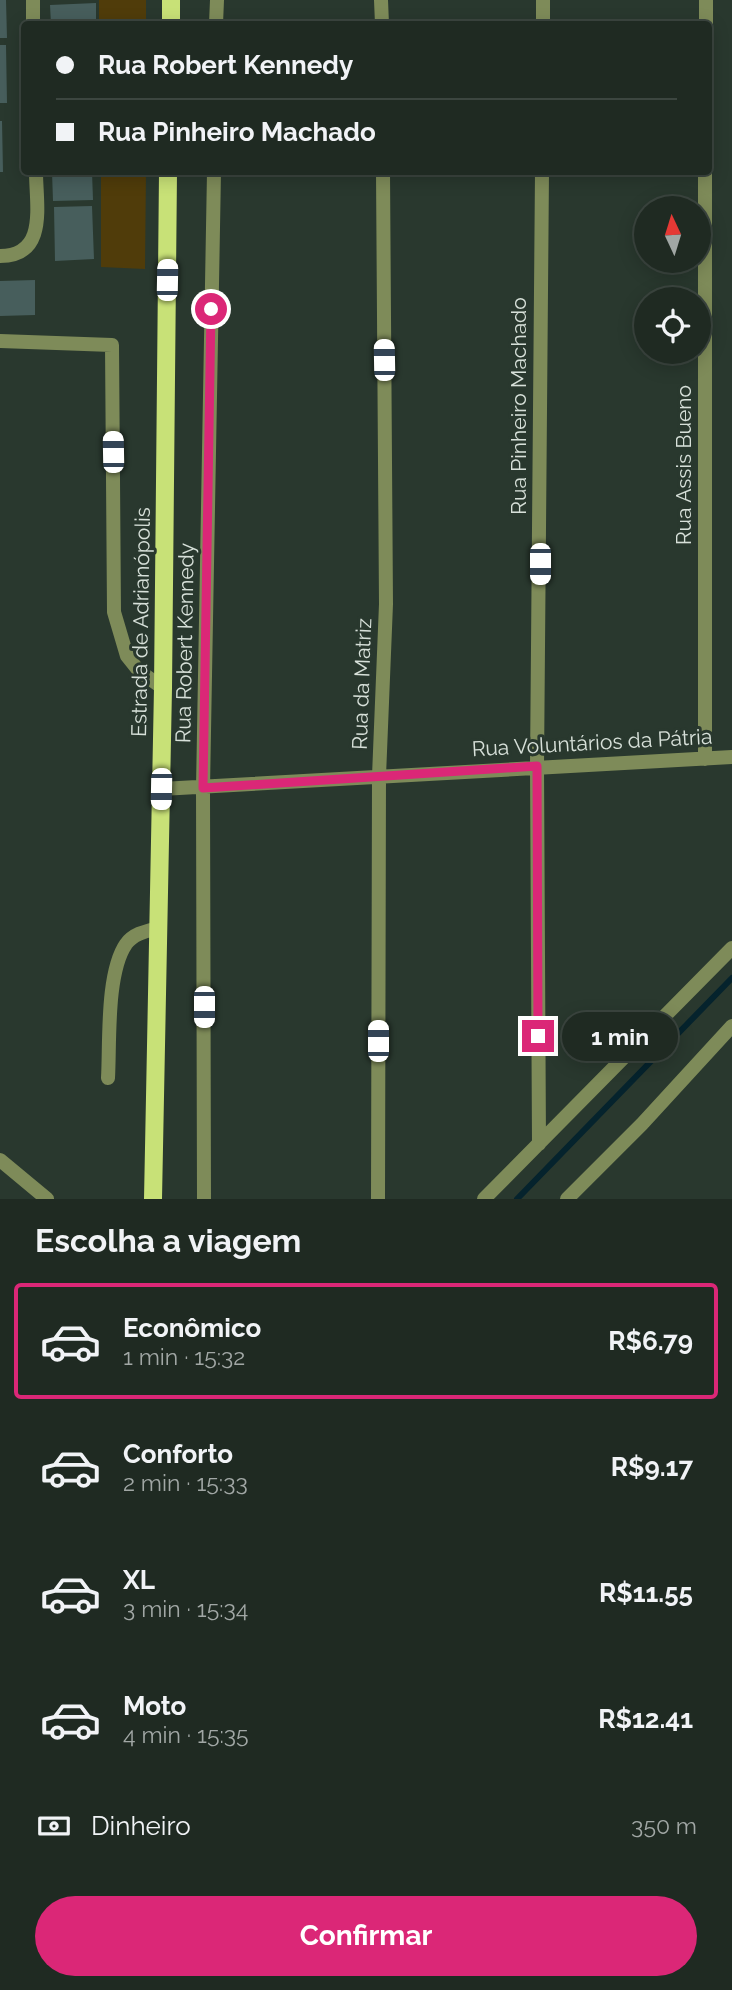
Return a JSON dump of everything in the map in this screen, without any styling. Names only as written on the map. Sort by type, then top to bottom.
[{"type":"main road","points":[[171,21],[172,0]]},
{"type":"main road","name":"Estrada de Adrianópolis","points":[[153,1199],[163,688],[168,175]]},
{"type":"street","points":[[33,0],[33,21]]},
{"type":"street","points":[[216,0],[216,21]]},
{"type":"street","points":[[382,0],[382,21]]},
{"type":"street","points":[[542,21],[543,0]]},
{"type":"street","points":[[706,0],[706,21]]},
{"type":"street","points":[[0,256],[22,253],[37,229],[36,175]]},
{"type":"street","name":"Rua Robert Kennedy","points":[[204,1199],[203,788],[214,175]]},
{"type":"street","name":"Rua da Matriz","points":[[378,1199],[379,776],[386,604],[383,175]]},
{"type":"street","name":"Rua Pinheiro Machado","points":[[539,1144],[537,766],[542,175]]},
{"type":"street","name":"Rua Assis Bueno","points":[[705,175],[705,759]]},
{"type":"street","points":[[0,341],[112,345],[114,612],[127,656],[139,671],[163,688]]},
{"type":"street","name":"Rua Voluntários da Pátria","points":[[161,789],[732,757]]},
{"type":"street","points":[[108,1078],[112,992],[118,962],[127,943],[142,932],[159,928]]},
{"type":"street","points":[[484,1199],[732,948]]},
{"type":"street","points":[[567,1199],[642,1124],[732,1027]]},
{"type":"street","points":[[0,1160],[47,1199]]},
{"type":"shaded area","points":[[99,0],[146,0],[146,21],[99,21]]},
{"type":"shaded area","points":[[101,175],[146,175],[145,269],[101,267]]},
{"type":"building","points":[[0,0],[6,0],[7,38],[0,38]]},
{"type":"building","points":[[96,3],[96,21],[51,21],[50,5]]},
{"type":"building","points":[[0,45],[6,45],[7,103],[0,103]]},
{"type":"building","points":[[2,121],[3,172],[0,172]]},
{"type":"building","points":[[52,175],[92,175],[93,200],[53,201]]},
{"type":"building","points":[[92,206],[94,259],[55,261],[54,207]]},
{"type":"building","points":[[35,280],[35,315],[0,316],[0,281]]},
{"type":"waterway","points":[[517,1199],[732,978]]},
{"type":"route","points":[[211,309],[203,788],[537,766],[538,1036]]}]
